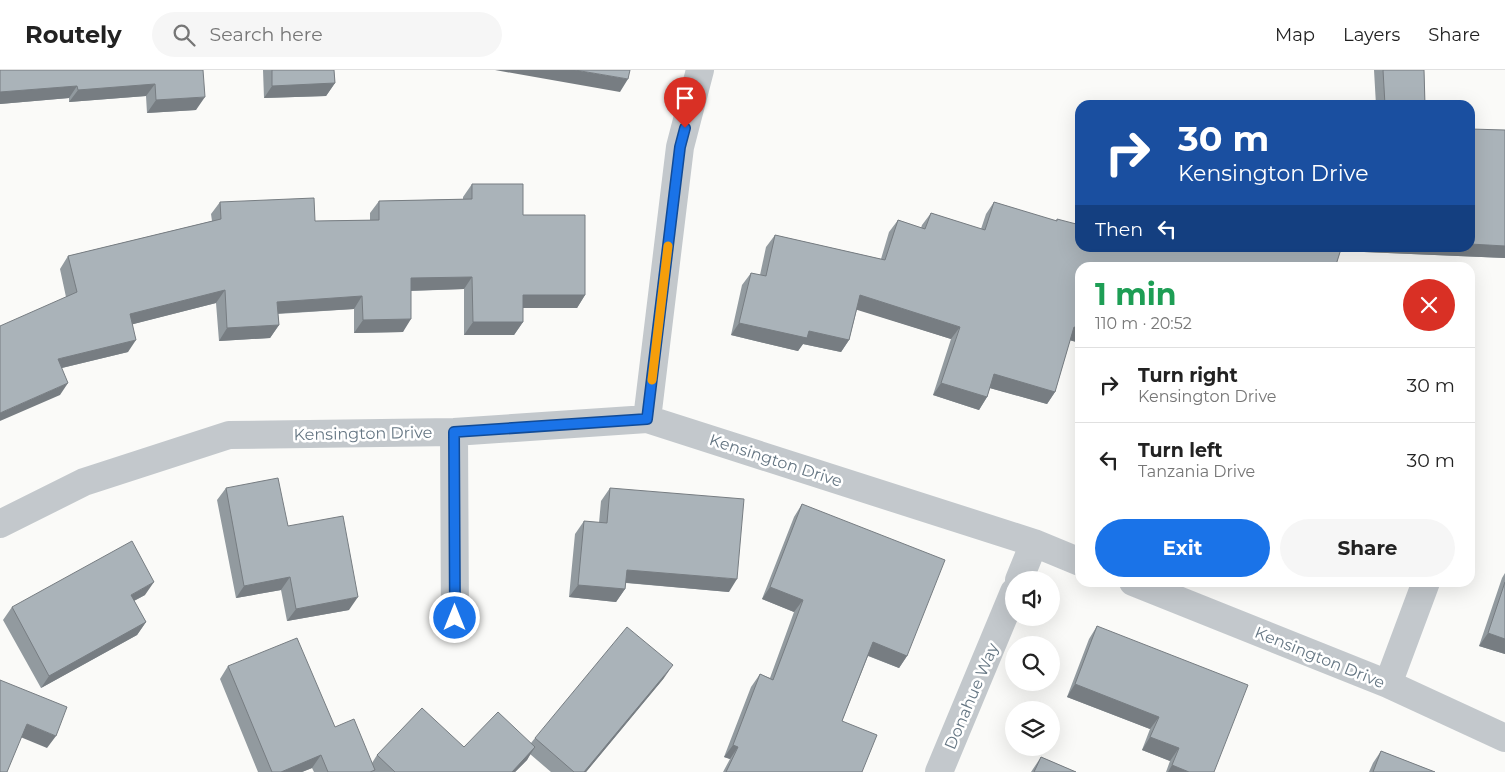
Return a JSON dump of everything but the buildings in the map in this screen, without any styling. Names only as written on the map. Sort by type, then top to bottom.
[{"type":"street","points":[[647,419],[680,147],[700,70]]},
{"type":"street","name":"Kensington Drive","points":[[0,524],[84,482],[229,435],[454,432],[647,419],[1034,544],[1075,560]]},
{"type":"street","points":[[454,432],[455,618]]},
{"type":"street","points":[[1023,571],[1034,544]]},
{"type":"street","name":"Kensington Drive","points":[[1145,587],[1388,684],[1505,738]]},
{"type":"street","points":[[1388,684],[1424,587]]},
{"type":"street","name":"Donahue Way","points":[[939,772],[1005,614]]},
{"type":"slow traffic","points":[[652,380],[668,246]]},
{"type":"route","points":[[455,618],[454,432],[647,419],[680,147],[685,128]]}]
